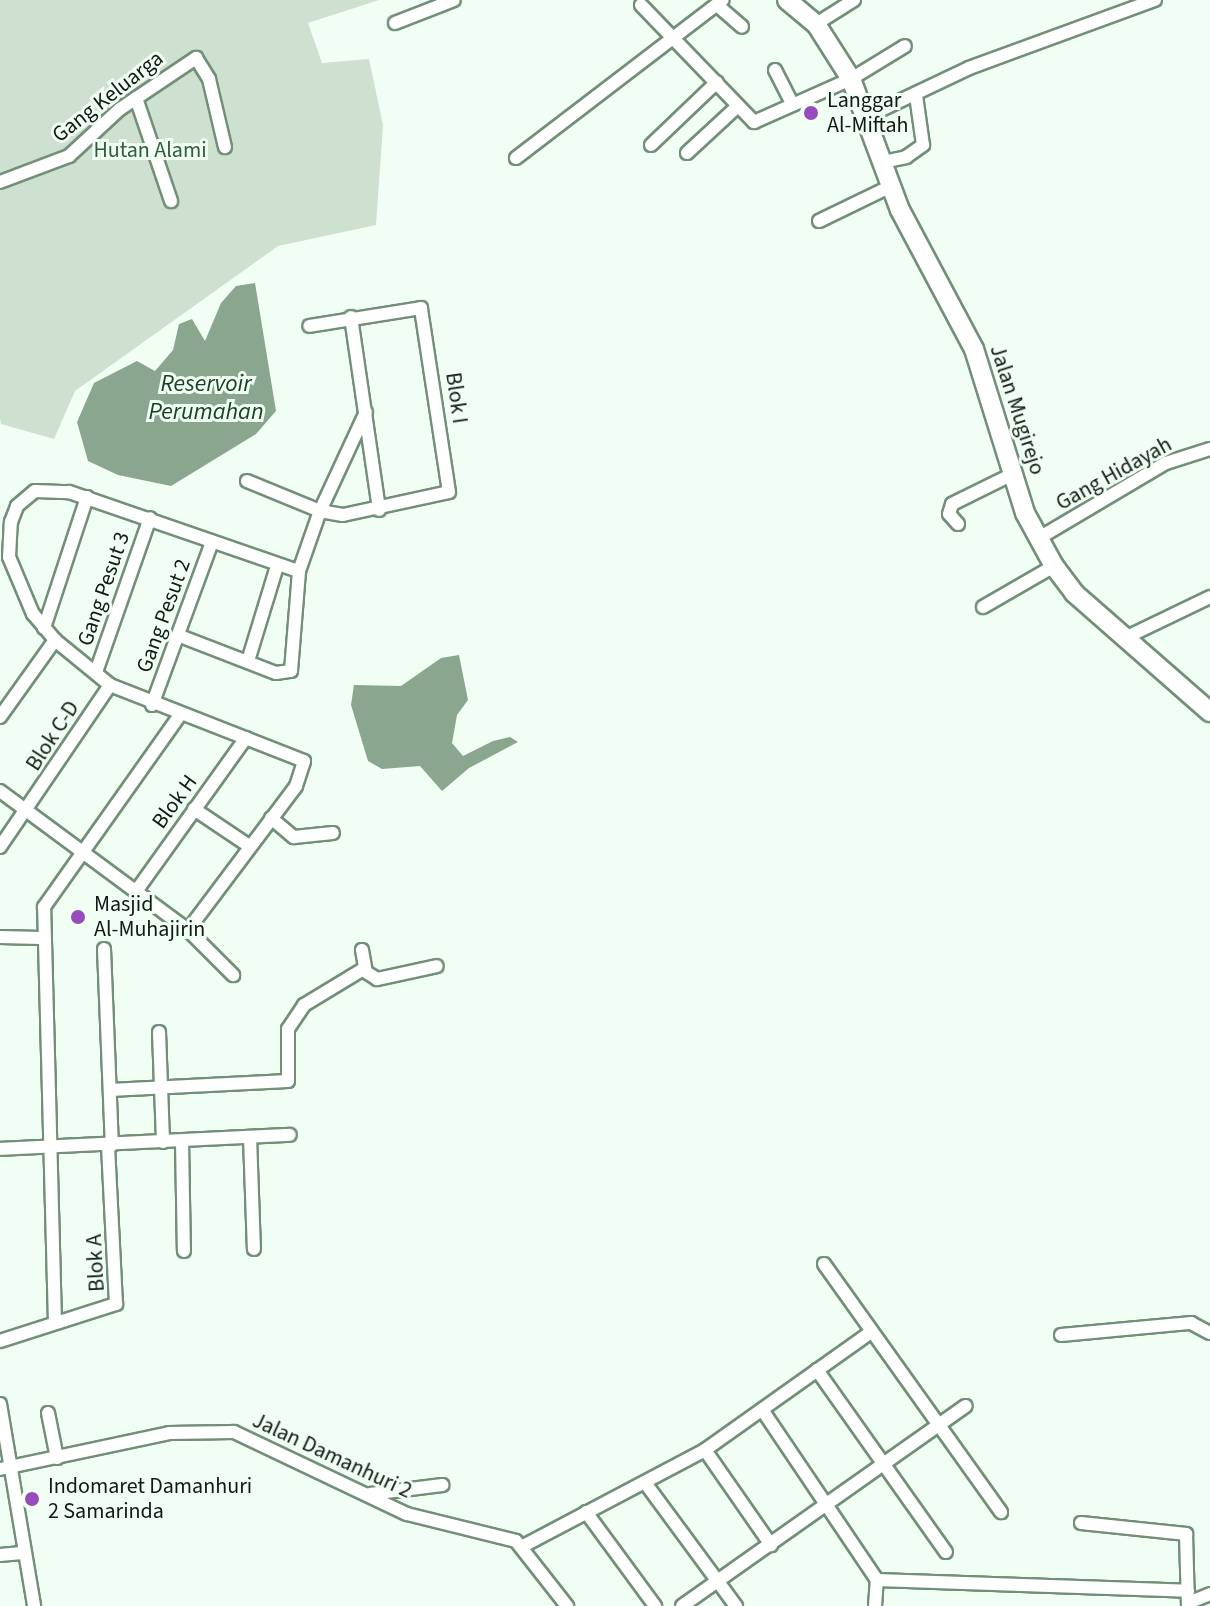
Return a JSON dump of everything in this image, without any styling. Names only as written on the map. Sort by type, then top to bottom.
[{"type":"street","points":[[395,23],[454,0]]},
{"type":"street","name":"Jalan Mugirejo","points":[[787,0],[816,24],[851,79],[868,116],[891,186],[974,349],[1013,474],[1054,566],[1095,612],[1129,636],[1206,703]]},
{"type":"street","points":[[816,24],[854,0]]},
{"type":"street","points":[[868,116],[969,68],[1155,0]]},
{"type":"street","points":[[516,158],[673,41],[720,2],[742,27]]},
{"type":"street","points":[[641,5],[673,41],[756,122],[851,79],[905,46]]},
{"type":"street","name":"Gang Keluarga","points":[[0,182],[69,156],[136,98],[188,60],[201,60],[225,147]]},
{"type":"street","points":[[775,70],[793,105]]},
{"type":"street","points":[[651,145],[717,82]]},
{"type":"street","points":[[883,162],[906,157],[923,145],[916,95]]},
{"type":"street","points":[[136,98],[171,201]]},
{"type":"street","points":[[687,153],[738,106]]},
{"type":"street","points":[[819,221],[891,186]]},
{"type":"street","name":"Blok I","points":[[247,481],[320,511],[343,515],[446,494],[450,487],[421,308],[309,326]]},
{"type":"street","points":[[351,317],[379,510]]},
{"type":"street","points":[[180,636],[281,674],[291,671],[299,571],[320,511],[366,412]]},
{"type":"street","name":"Gang Hidayah","points":[[1039,538],[1166,463],[1210,449]]},
{"type":"street","points":[[958,524],[949,514],[952,504],[1013,474]]},
{"type":"street","points":[[188,930],[300,780],[304,761],[179,716],[110,685],[44,628],[15,577],[7,539],[11,522],[17,506],[35,491],[87,497],[277,566],[299,571]]},
{"type":"street","points":[[44,628],[87,497]]},
{"type":"street","name":"Gang Pesut 3","points":[[96,672],[150,518]]},
{"type":"street","name":"Gang Pesut 2","points":[[152,705],[180,636],[212,542]]},
{"type":"street","points":[[248,661],[277,566]]},
{"type":"street","points":[[983,607],[1054,566]]},
{"type":"street","points":[[1129,636],[1210,597]]},
{"type":"street","points":[[0,717],[55,640]]},
{"type":"street","name":"Blok C-D","points":[[0,847],[110,685]]},
{"type":"street","points":[[55,1323],[41,938],[49,894],[179,716]]},
{"type":"street","name":"Blok H","points":[[137,890],[246,738]]},
{"type":"street","points":[[0,791],[188,930],[233,975]]},
{"type":"street","points":[[194,809],[249,846]]},
{"type":"street","points":[[271,818],[294,837],[333,833]]},
{"type":"street","points":[[0,937],[41,938]]},
{"type":"street","points":[[104,949],[110,1145]]},
{"type":"street","points":[[362,950],[365,968],[377,979],[437,966]]},
{"type":"street","points":[[110,1090],[288,1081],[288,1029],[304,1005],[365,968]]},
{"type":"street","points":[[159,1032],[163,1142]]},
{"type":"street","points":[[0,1149],[290,1135]]},
{"type":"street","points":[[250,1137],[254,1249]]},
{"type":"street","points":[[182,1141],[184,1251]]},
{"type":"street","name":"Blok A","points":[[0,1341],[108,1309],[118,1301],[110,1145]]},
{"type":"street","points":[[824,1264],[938,1428],[1001,1512]]},
{"type":"street","points":[[1061,1335],[1187,1323],[1210,1333]]},
{"type":"street","points":[[567,1606],[525,1545],[646,1484],[705,1450],[871,1332]]},
{"type":"street","points":[[817,1370],[946,1552]]},
{"type":"street","points":[[0,1404],[6,1468],[34,1606]]},
{"type":"street","points":[[682,1606],[719,1583],[966,1406]]},
{"type":"street","points":[[763,1411],[830,1504],[877,1580],[875,1606]]},
{"type":"street","points":[[48,1413],[57,1458]]},
{"type":"street","name":"Jalan Damanhuri 2","points":[[6,1468],[169,1433],[234,1432],[407,1514],[525,1545]]},
{"type":"street","points":[[705,1450],[771,1545]]},
{"type":"street","points":[[646,1484],[736,1606]]},
{"type":"street","points":[[370,1494],[442,1485]]},
{"type":"street","points":[[586,1512],[655,1606]]},
{"type":"street","points":[[1081,1523],[1173,1531],[1189,1538],[1188,1600]]},
{"type":"street","points":[[0,1555],[22,1553]]},
{"type":"street","points":[[877,1580],[1188,1600],[1210,1594]]},
{"type":"green space","name":"Hutan Alami","points":[[0,0],[379,0],[308,23],[322,63],[369,59],[383,125],[376,225],[278,246],[75,391],[54,439],[1,424],[0,418]]},
{"type":"water","name":"Reservoir Perumahan","points":[[255,283],[276,411],[256,434],[171,486],[118,475],[88,461],[77,422],[94,383],[137,361],[155,371],[173,350],[179,324],[192,319],[205,341],[221,303],[236,286]]},
{"type":"water","points":[[459,655],[468,700],[457,715],[452,743],[463,756],[493,741],[510,737],[518,742],[469,768],[442,791],[420,766],[382,769],[368,761],[351,705],[354,685],[401,686],[441,658]]},
{"type":"place","name":"Langgar Al-Miftah","points":[[811,113]]},
{"type":"place","name":"Masjid Al-Muhajirin","points":[[78,917]]},
{"type":"place","name":"Indomaret Damanhuri 2 Samarinda","points":[[32,1499]]}]
